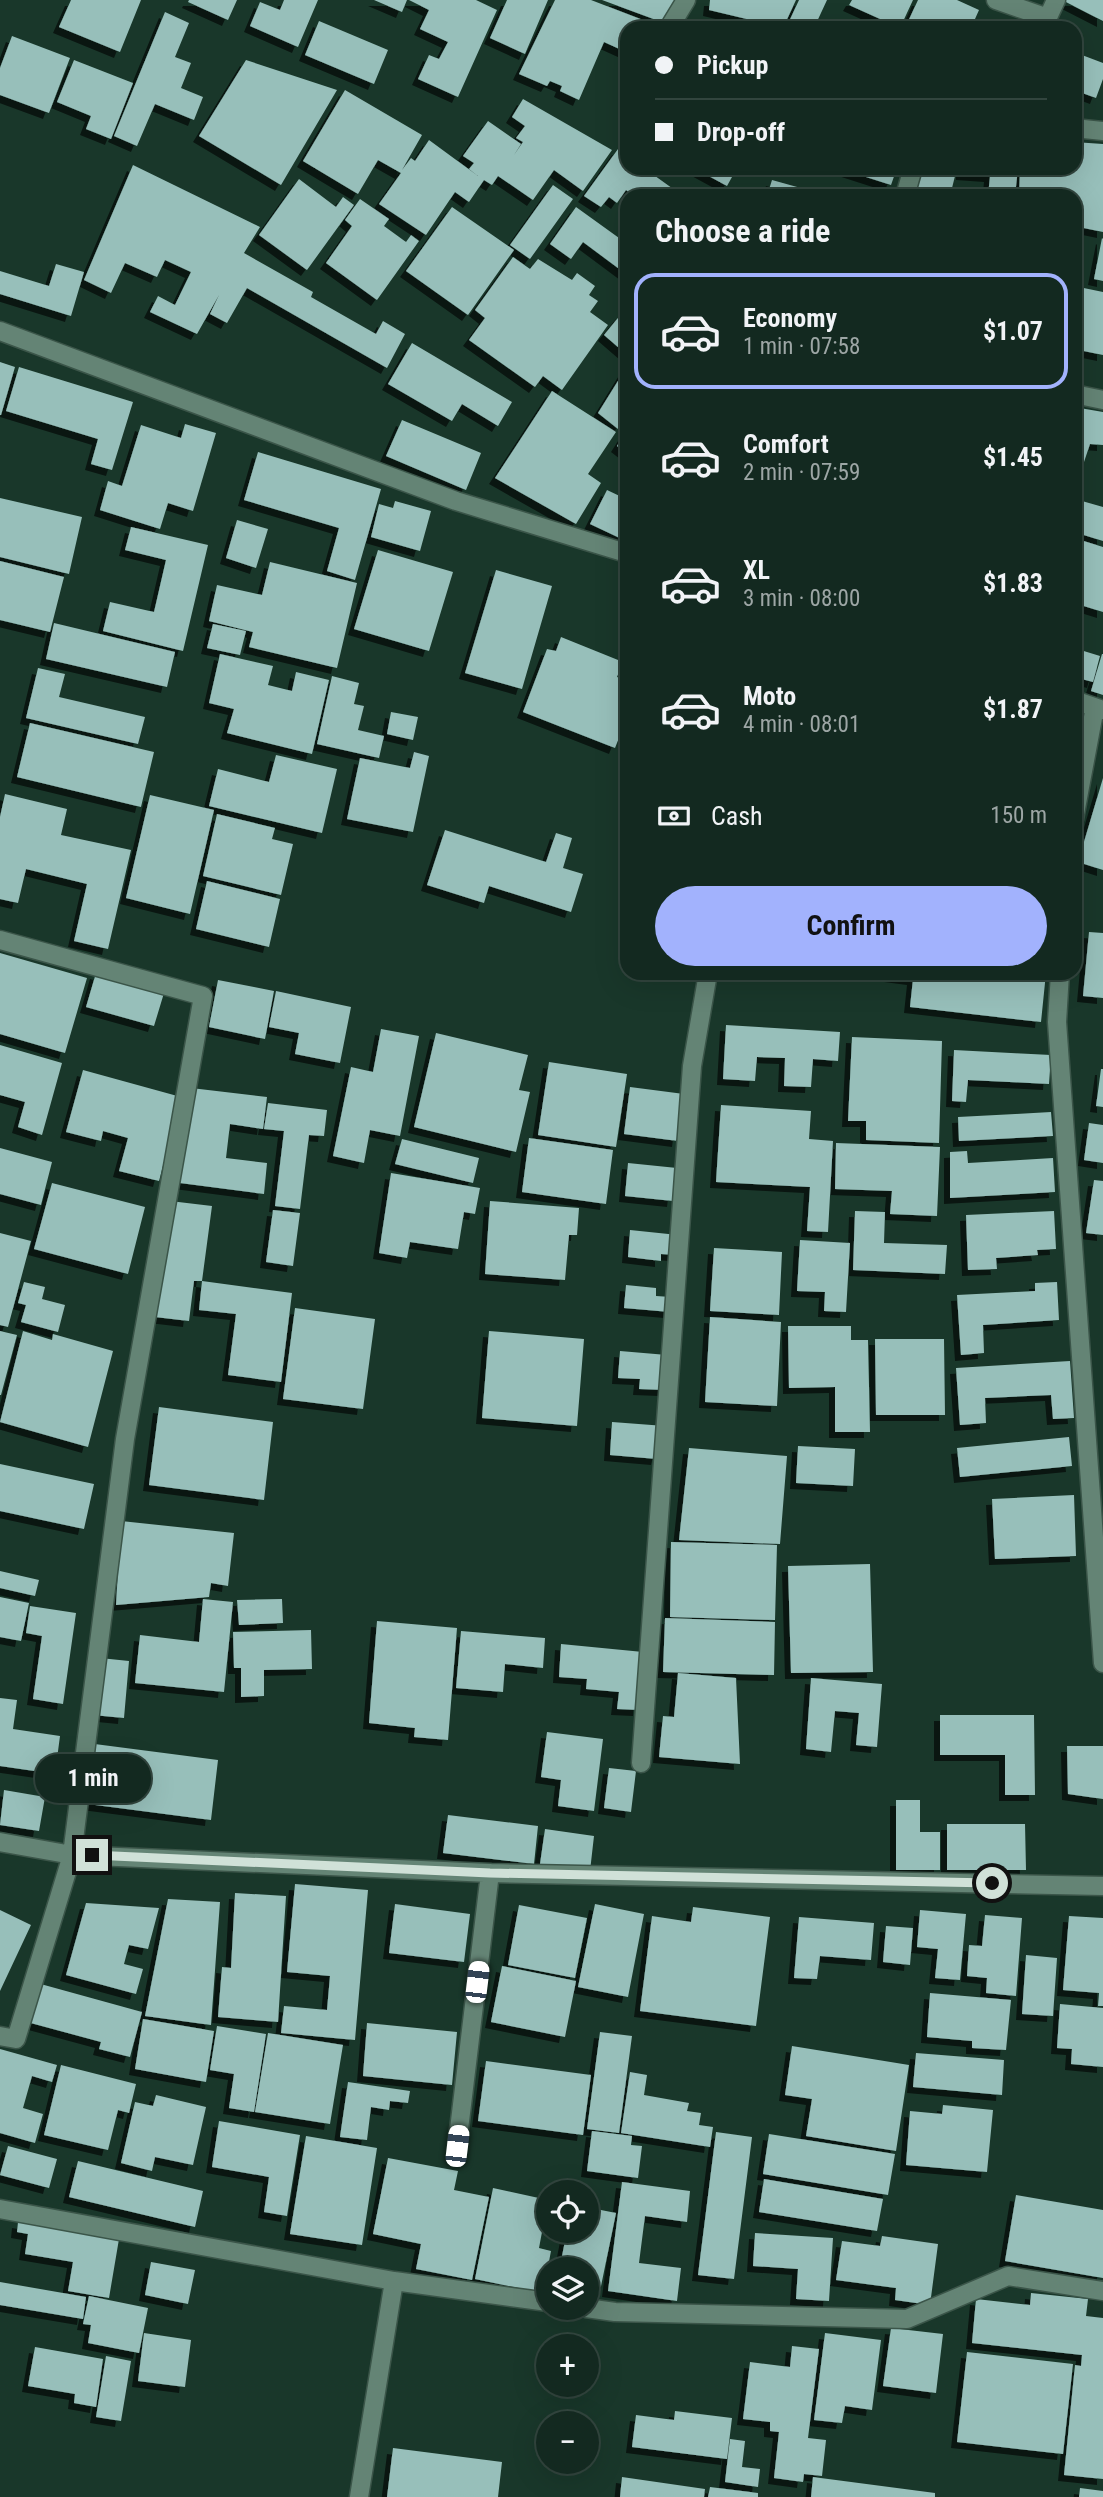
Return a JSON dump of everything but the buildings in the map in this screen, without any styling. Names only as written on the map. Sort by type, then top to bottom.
[{"type":"street","points":[[673,21],[686,0]]},
{"type":"street","points":[[996,0],[1041,21]]},
{"type":"street","points":[[1046,21],[1056,0]]},
{"type":"street","points":[[1082,129],[1103,131]]},
{"type":"street","points":[[0,331],[456,501],[620,551]]},
{"type":"street","points":[[1082,396],[1103,400]]},
{"type":"street","points":[[1082,703],[1099,709],[1082,784]]},
{"type":"street","points":[[0,940],[203,996],[125,1439],[72,1855],[16,2039],[0,2036]]},
{"type":"street","points":[[641,1763],[692,1066],[707,980]]},
{"type":"street","points":[[1060,980],[1057,1022],[1103,1664]]},
{"type":"street","points":[[0,1842],[72,1855],[490,1873],[1103,1886]]},
{"type":"street","points":[[457,2146],[490,1873]]},
{"type":"street","points":[[0,2209],[394,2281],[536,2300]]},
{"type":"street","points":[[599,2310],[907,2319],[1008,2276],[1103,2291]]},
{"type":"street","points":[[359,2497],[394,2281]]},
{"type":"route","points":[[92,1855],[490,1873],[992,1883]]}]
